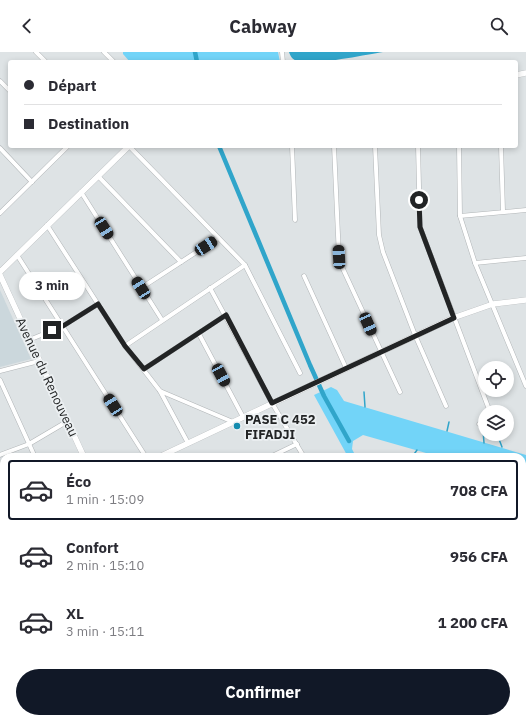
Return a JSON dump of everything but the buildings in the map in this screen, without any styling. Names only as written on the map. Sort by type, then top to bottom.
[{"type":"street","points":[[36,52],[44,60]]},
{"type":"street","points":[[104,52],[112,60]]},
{"type":"street","points":[[0,81],[8,89]]},
{"type":"street","points":[[0,148],[32,182]]},
{"type":"street","points":[[1,211],[32,182],[64,148]]},
{"type":"street","points":[[0,272],[127,148]]},
{"type":"street","points":[[131,148],[244,265],[300,373]]},
{"type":"street","points":[[292,148],[295,220]]},
{"type":"street","points":[[334,148],[339,257],[380,352],[400,392]]},
{"type":"street","points":[[375,148],[379,235],[382,252],[415,335],[446,406]]},
{"type":"street","points":[[418,148],[420,227],[487,405]]},
{"type":"street","points":[[459,148],[460,216],[475,263],[526,386]]},
{"type":"street","points":[[501,148],[503,211]]},
{"type":"street","points":[[98,176],[181,262]]},
{"type":"street","points":[[81,192],[162,320]]},
{"type":"street","points":[[460,216],[526,210]]},
{"type":"street","points":[[47,225],[125,346],[160,391],[188,443]]},
{"type":"street","points":[[141,288],[218,238]]},
{"type":"street","points":[[16,255],[143,453]]},
{"type":"street","points":[[475,263],[526,258]]},
{"type":"street","points":[[125,346],[244,265]]},
{"type":"street","points":[[304,276],[346,368]]},
{"type":"street","name":"Avenue du Renouveau","points":[[1,279],[82,453]]},
{"type":"street","points":[[210,288],[226,315],[272,403],[302,453]]},
{"type":"street","points":[[167,453],[415,335],[454,318],[493,304],[526,300]]},
{"type":"street","points":[[29,340],[63,326],[98,304]]},
{"type":"street","points":[[144,369],[226,315]]},
{"type":"street","points":[[199,334],[243,417]]},
{"type":"street","points":[[0,371],[39,361]]},
{"type":"street","points":[[0,380],[33,453]]},
{"type":"street","points":[[160,391],[233,422]]},
{"type":"street","points":[[5,453],[29,444],[68,421]]},
{"type":"street","points":[[278,453],[297,444]]},
{"type":"shaded area","points":[[123,52],[278,52],[280,60],[128,60]]},
{"type":"shaded area","points":[[289,52],[383,52],[332,60],[294,60]]},
{"type":"shaded area","points":[[0,290],[31,359],[0,367]]},
{"type":"shaded area","points":[[331,387],[337,390],[344,401],[519,453],[426,453],[363,435],[353,441],[352,449],[354,453],[346,453],[314,395]]},
{"type":"waterway","points":[[195,52],[197,60]]},
{"type":"waterway","points":[[220,148],[310,365],[324,396],[349,441]]},
{"type":"waterway","points":[[364,392],[365,407]]},
{"type":"waterway","points":[[447,431],[449,422]]},
{"type":"waterway","points":[[500,441],[502,447]]},
{"type":"place","name":"PASE C 452 FIFADJI","points":[[237,426]]},
{"type":"route","points":[[52,330],[63,326],[98,304],[125,346],[144,369],[226,315],[272,403],[454,318],[420,227],[419,200]]}]
